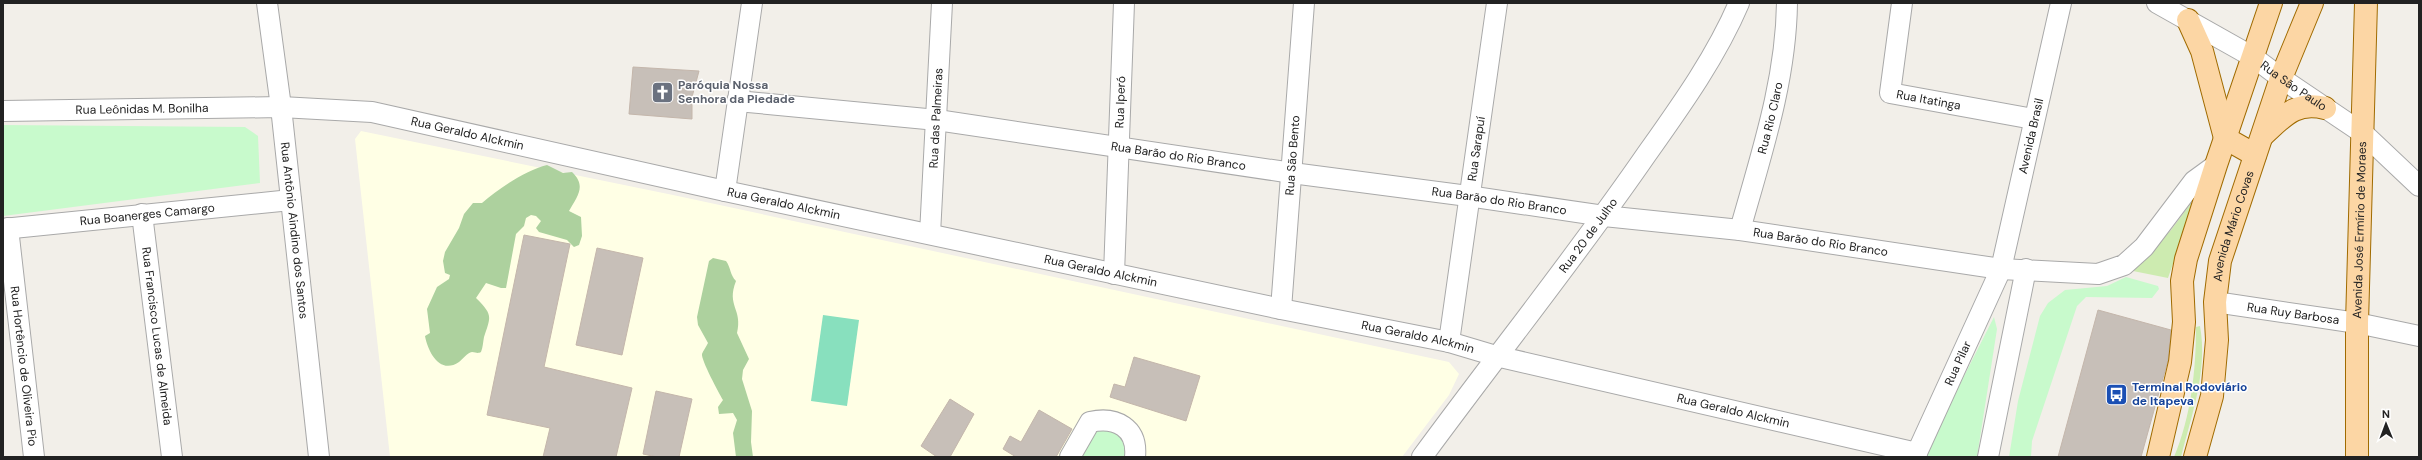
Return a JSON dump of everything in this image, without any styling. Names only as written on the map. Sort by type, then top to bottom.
[{"type":"main road","points":[[2158,457],[2180,362],[2184,322],[2182,281],[2186,259],[2271,3]]},
{"type":"main road","name":"Avenida Mário Covas","points":[[2195,457],[2212,396],[2217,340],[2215,302],[2220,261],[2281,78],[2312,3]]},
{"type":"main road","name":"Avenida José Ermírio de Moraes","points":[[2357,457],[2357,323],[2364,134],[2366,3]]},
{"type":"main road","points":[[2188,20],[2202,51],[2225,138]]},
{"type":"main road","points":[[2225,138],[2258,145],[2294,109],[2314,105],[2325,108]]},
{"type":"street","name":"Rua Antônio Aindino dos Santos","points":[[267,3],[281,107],[319,457]]},
{"type":"street","points":[[725,191],[752,3]]},
{"type":"street","name":"Rua das Palmeiras","points":[[930,234],[942,3]]},
{"type":"street","name":"Rua Iperó","points":[[1114,274],[1124,3]]},
{"type":"street","name":"Rua São Bento","points":[[1281,309],[1304,3]]},
{"type":"street","name":"Rua Sarapuí","points":[[1449,342],[1468,196],[1497,3]]},
{"type":"street","name":"Rua 20 de Julho","points":[[1422,457],[1496,356],[1604,216],[1702,71],[1739,3]]},
{"type":"street","name":"Rua Rio Claro","points":[[1740,230],[1777,95],[1786,36],[1787,3]]},
{"type":"street","name":"Rua Itatinga","points":[[1902,3],[1890,93],[2034,119]]},
{"type":"street","name":"Avenida Brasil","points":[[2000,269],[2061,3]]},
{"type":"street","name":"Rua São Paulo","points":[[2157,3],[2253,57],[2281,78],[2364,134],[2419,186]]},
{"type":"street","name":"Rua Barão do Rio Branco","points":[[737,101],[937,120],[1118,149],[1292,174],[1468,196],[1604,216],[1740,230],[2000,269],[2026,269],[2098,274],[2124,265],[2148,242],[2194,181],[2216,165]]},
{"type":"street","name":"Rua Leônidas M. Bonilha","points":[[3,111],[281,107]]},
{"type":"street","name":"Rua Geraldo Alckmin","points":[[281,107],[372,112],[725,191],[1281,309],[1449,342],[1496,356],[1916,455]]},
{"type":"street","name":"Rua Boanerges Camargo","points":[[6,228],[291,200]]},
{"type":"street","name":"Rua Francisco Lucas de Almeida","points":[[142,214],[172,457]]},
{"type":"street","name":"Rua Hortêncio de Oliveira Pio","points":[[6,228],[34,457]]},
{"type":"street","name":"Rua Pilar","points":[[1916,455],[2000,269]]},
{"type":"street","points":[[1988,457],[2026,269]]},
{"type":"street","name":"Rua Ruy Barbosa","points":[[2215,302],[2357,323],[2419,336]]},
{"type":"street","points":[[1070,457],[1090,422],[1102,420],[1115,422],[1128,430],[1134,438],[1135,457]]},
{"type":"shaded area","points":[[361,131],[673,195],[1449,362],[1459,374],[1449,395],[1402,457],[390,457],[355,139]]},
{"type":"green space","points":[[3,125],[245,127],[258,136],[260,183],[3,216]]},
{"type":"green space","points":[[547,165],[563,173],[572,172],[577,177],[579,182],[579,192],[569,211],[581,217],[582,236],[579,245],[574,247],[567,240],[539,232],[536,228],[541,221],[536,216],[531,215],[526,218],[524,226],[516,234],[506,288],[501,288],[486,283],[476,298],[488,312],[489,316],[481,352],[472,352],[459,362],[452,365],[446,366],[441,364],[432,355],[425,336],[430,333],[427,309],[437,287],[449,279],[450,275],[445,273],[443,261],[445,252],[459,228],[464,214],[473,203],[482,203],[496,192],[530,171]]},
{"type":"green space","points":[[2197,195],[2168,278],[2133,271],[2171,230]]},
{"type":"green space","points":[[713,258],[726,261],[736,281],[733,289],[733,296],[738,318],[737,333],[749,359],[743,370],[742,379],[752,411],[751,442],[753,457],[736,457],[733,433],[737,420],[733,413],[719,414],[718,407],[723,400],[702,357],[708,343],[698,325],[697,317],[709,261]]},
{"type":"green space","points":[[2126,277],[2158,286],[2159,289],[2152,298],[2086,297],[2077,306],[2032,441],[2031,457],[2009,457],[2018,401],[2040,316],[2048,303],[2065,290],[2107,286]]},
{"type":"green space","points":[[823,315],[859,320],[847,406],[811,401]]},
{"type":"green space","points":[[1994,317],[1997,329],[1977,457],[1923,457]]},
{"type":"green space","points":[[2200,326],[2202,359],[2198,392],[2181,457],[2174,457],[2185,426],[2194,376],[2196,327]]},
{"type":"green space","points":[[1114,424],[1133,457],[1072,457],[1087,430]]},
{"type":"building","name":"Paróquia Nossa Senhora da Piedade","points":[[633,67],[699,71],[692,97],[692,119],[629,114]]},
{"type":"building","points":[[524,235],[570,244],[544,367],[632,388],[616,457],[543,457],[550,428],[487,415]]},
{"type":"building","points":[[597,248],[643,258],[622,355],[576,345]]},
{"type":"building","name":"Terminal Rodoviário de Itapeva","points":[[2098,310],[2171,330],[2168,360],[2141,457],[2058,457]]},
{"type":"building","points":[[1134,357],[1200,376],[1186,421],[1110,397],[1114,384],[1125,387]]},
{"type":"building","points":[[656,391],[692,399],[679,457],[657,457],[643,454]]},
{"type":"building","points":[[950,399],[974,414],[950,457],[937,457],[921,446]]},
{"type":"building","points":[[1039,410],[1072,429],[1056,457],[1016,457],[1003,449],[1010,436],[1021,442]]},
{"type":"place","name":"Paróquia Nossa Senhora da Piedade","points":[[662,92]]},
{"type":"place","name":"Terminal Rodoviário de Itapeva","points":[[2117,394]]}]
